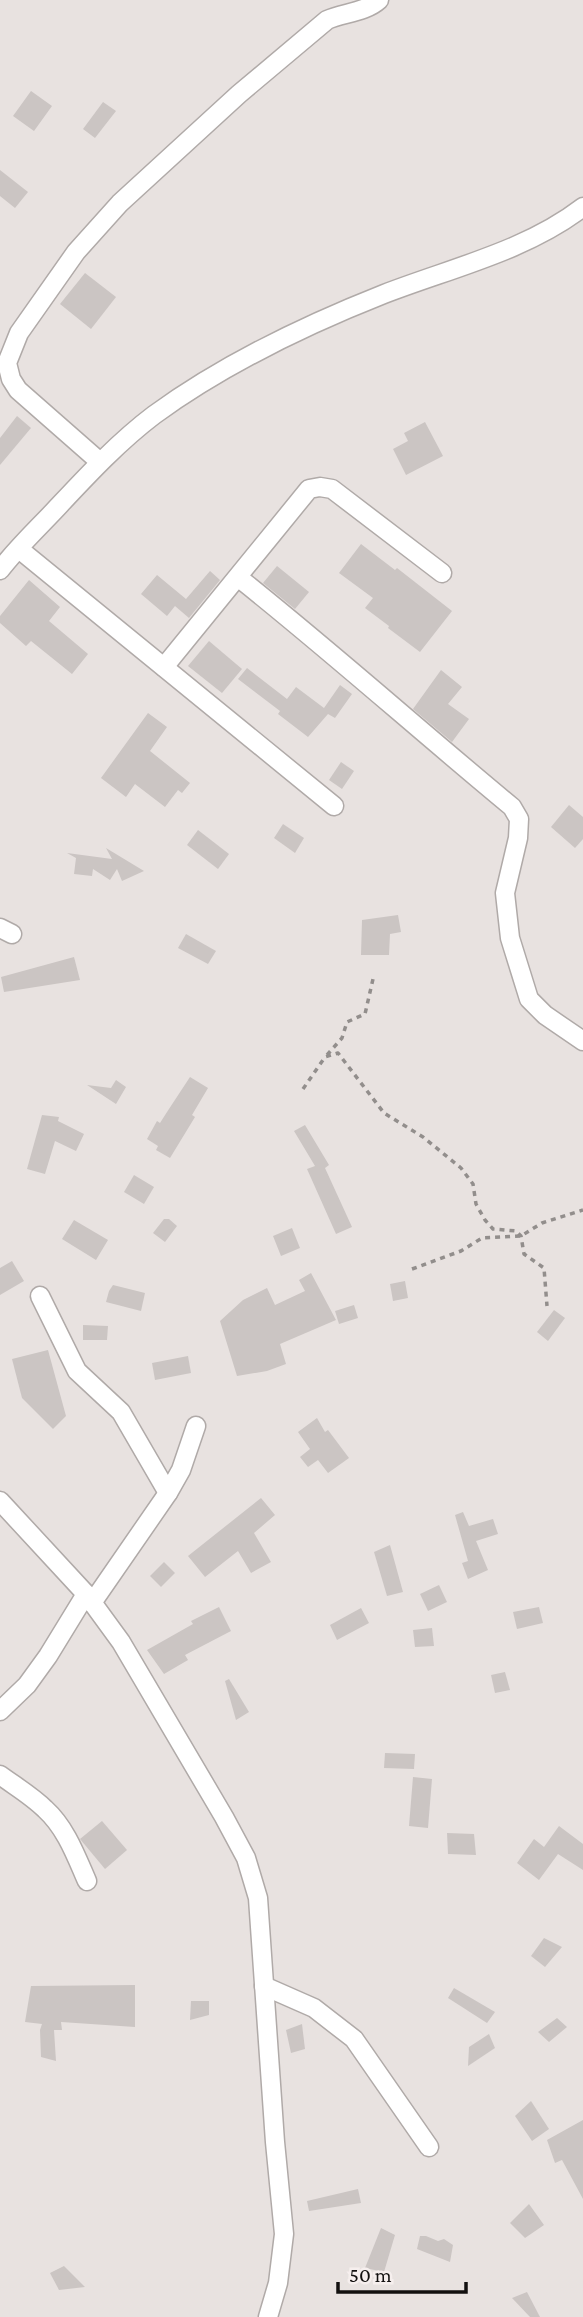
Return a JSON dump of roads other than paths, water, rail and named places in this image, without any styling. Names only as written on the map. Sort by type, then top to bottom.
[{"type":"street","points":[[100,462],[18,390],[11,379],[7,363],[19,333],[76,252],[120,202],[239,94],[327,20],[375,4],[379,0]]},
{"type":"street","points":[[0,570],[100,462],[152,416],[211,377],[292,333],[384,294],[520,244],[567,219],[583,207]]},
{"type":"street","points":[[164,667],[309,489],[332,489],[442,573]]},
{"type":"street","points":[[19,549],[334,806]]},
{"type":"street","points":[[239,578],[306,631],[512,807],[519,819],[518,838],[505,893],[510,938],[529,999],[545,1015],[583,1041]]},
{"type":"street","points":[[40,1296],[77,1371],[121,1412],[168,1493]]},
{"type":"street","points":[[0,1710],[27,1685],[168,1493],[181,1469],[197,1426]]},
{"type":"street","points":[[0,1501],[89,1598],[121,1642],[246,1858],[258,1898],[284,2234],[278,2283],[268,2317]]},
{"type":"street","points":[[0,1775],[45,1808],[68,1839],[87,1881]]},
{"type":"street","points":[[264,1986],[314,2008],[354,2039],[429,2147]]}]
